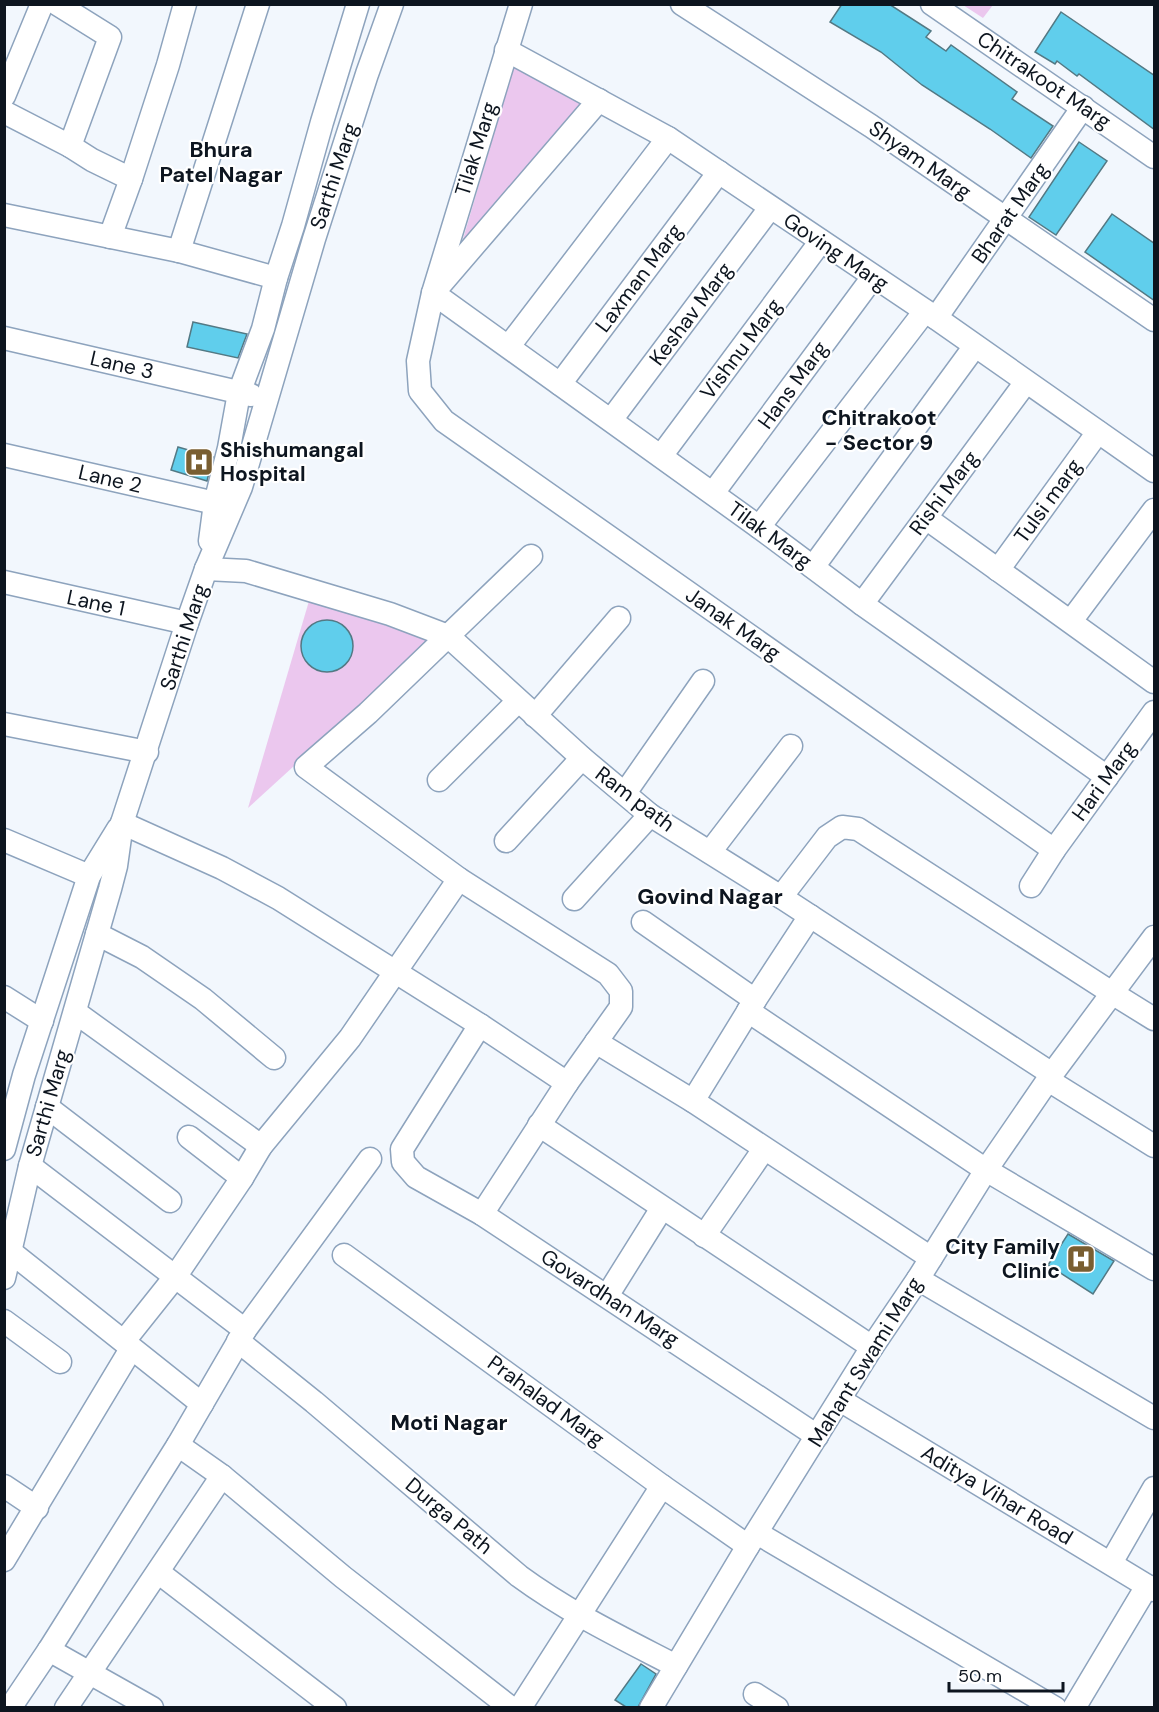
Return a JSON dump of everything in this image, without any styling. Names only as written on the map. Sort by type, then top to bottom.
[{"type":"street","points":[[4,96],[42,4]]},
{"type":"street","points":[[57,4],[110,38],[70,146]]},
{"type":"street","points":[[111,237],[168,65],[184,4]]},
{"type":"street","points":[[179,251],[258,4]]},
{"type":"street","name":"Sarthi Marg","points":[[206,569],[215,503],[229,448],[238,393],[262,329],[358,4]]},
{"type":"street","name":"Sarthi Marg","points":[[4,1278],[29,1170],[116,866],[122,823],[206,569],[241,488],[314,239],[392,4]]},
{"type":"street","name":"Tilak Marg","points":[[420,392],[418,361],[433,293],[520,4]]},
{"type":"street","name":"Shyam Marg","points":[[682,4],[861,120],[1155,320]]},
{"type":"street","name":"Chitrakoot Marg","points":[[932,4],[1155,157]]},
{"type":"street","name":"Goving Marg","points":[[506,50],[668,138],[931,314],[1155,471]]},
{"type":"street","points":[[433,293],[599,100]]},
{"type":"street","name":"Bharat Marg","points":[[759,527],[931,314],[1004,218],[1083,107]]},
{"type":"street","points":[[4,112],[131,179]]},
{"type":"street","points":[[508,346],[668,138]]},
{"type":"street","name":"Laxman Marg","points":[[560,384],[719,172]]},
{"type":"street","name":"Keshav Marg","points":[[611,420],[770,208]]},
{"type":"street","points":[[4,215],[179,251],[276,278]]},
{"type":"street","name":"Vishnu Marg","points":[[661,456],[821,241]]},
{"type":"street","name":"Hans Marg","points":[[713,493],[873,277]]},
{"type":"street","name":"Tilak Marg","points":[[433,293],[713,493],[862,604],[1107,777]]},
{"type":"street","name":"Lane 3","points":[[4,338],[266,398]]},
{"type":"street","points":[[813,567],[975,346]]},
{"type":"street","name":"Rishi Marg","points":[[862,604],[1026,382]]},
{"type":"street","name":"Janak Marg","points":[[420,392],[444,421],[1053,850]]},
{"type":"street","name":"Tulsi marg","points":[[998,570],[1098,432]]},
{"type":"street","name":"Lane 2","points":[[4,455],[215,503]]},
{"type":"street","points":[[1071,621],[1155,510]]},
{"type":"street","points":[[926,518],[1155,682]]},
{"type":"street","points":[[482,1214],[567,1083],[621,1007],[621,991],[608,974],[459,879],[306,767],[368,713],[531,556]]},
{"type":"street","name":"Ram path","points":[[206,569],[246,571],[390,614],[448,636],[582,758],[650,815],[810,916],[1155,1146]]},
{"type":"street","name":"Lane 1","points":[[4,582],[187,623]]},
{"type":"street","points":[[439,780],[526,708],[619,618]]},
{"type":"street","points":[[625,793],[703,681]]},
{"type":"street","name":"Hari Marg","points":[[1031,886],[1053,850],[1155,712]]},
{"type":"street","points":[[4,724],[147,752]]},
{"type":"street","points":[[710,852],[791,746]]},
{"type":"street","points":[[506,841],[582,758]]},
{"type":"street","points":[[574,899],[650,815]]},
{"type":"street","points":[[4,1149],[24,1075],[88,876],[122,823],[231,873],[278,898],[480,1025],[567,1083]]},
{"type":"street","points":[[781,897],[827,837],[842,827],[858,829],[1155,1019]]},
{"type":"street","points":[[4,840],[88,876]]},
{"type":"street","points":[[4,1560],[37,1508],[128,1345],[242,1178],[261,1146],[350,1038],[459,879]]},
{"type":"street","points":[[693,1101],[751,1005],[810,916]]},
{"type":"street","points":[[644,922],[751,1005],[986,1170],[1155,1269]]},
{"type":"street","points":[[97,934],[142,957],[203,999],[274,1058]]},
{"type":"street","name":"Mahant Swami Marg","points":[[651,1707],[872,1347],[918,1279],[986,1170],[1050,1077],[1155,937]]},
{"type":"street","points":[[4,997],[42,1022]]},
{"type":"street","points":[[75,1012],[261,1146]]},
{"type":"street","name":"Govardhan Marg","points":[[480,1025],[402,1149],[403,1162],[416,1177],[482,1214],[817,1436]]},
{"type":"street","points":[[596,1042],[693,1101],[931,1258]]},
{"type":"street","points":[[4,1098],[24,1075]]},
{"type":"street","points":[[47,1107],[170,1201]]},
{"type":"street","points":[[539,1125],[872,1347]]},
{"type":"street","points":[[189,1137],[242,1178]]},
{"type":"street","points":[[704,1236],[764,1149]]},
{"type":"street","points":[[10,1707],[49,1650],[178,1445],[202,1404],[238,1331],[370,1159]]},
{"type":"street","name":"Durga Path","points":[[4,1162],[29,1170],[175,1277],[314,1401],[519,1576],[547,1597],[580,1616],[676,1666]]},
{"type":"street","points":[[607,1296],[662,1208]]},
{"type":"street","points":[[10,1252],[202,1404]]},
{"type":"street","name":"Prahalad Marg","points":[[345,1255],[662,1486],[1055,1707]]},
{"type":"street","points":[[918,1279],[1155,1418]]},
{"type":"street","points":[[4,1321],[60,1362]]},
{"type":"street","name":"Aditya Vihar Road","points":[[840,1400],[1151,1588]]},
{"type":"street","points":[[178,1445],[222,1476],[343,1577],[511,1707]]},
{"type":"street","points":[[66,1707],[222,1476]]},
{"type":"street","points":[[4,1486],[37,1508]]},
{"type":"street","points":[[520,1707],[662,1486]]},
{"type":"street","points":[[1111,1563],[1155,1488]]},
{"type":"street","points":[[158,1572],[335,1707]]},
{"type":"street","points":[[1074,1707],[1151,1588]]},
{"type":"street","points":[[49,1650],[152,1707]]},
{"type":"street","points":[[756,1694],[777,1707]]},
{"type":"shaded area","points":[[963,5],[993,5],[983,18]]},
{"type":"shaded area","points":[[515,62],[587,104],[451,280]]},
{"type":"shaded area","points":[[309,601],[432,640],[248,808]]},
{"type":"building","points":[[842,4],[889,4],[931,31],[926,37],[946,51],[951,45],[1017,92],[1012,99],[1053,126],[1031,158],[922,85],[881,52],[830,22]]},
{"type":"building","points":[[1061,12],[1155,76],[1155,130],[1079,74],[1077,76],[1057,61],[1055,64],[1035,52]]},
{"type":"building","points":[[1079,142],[1107,161],[1056,235],[1029,217]]},
{"type":"building","points":[[1112,214],[1155,244],[1155,301],[1085,252]]},
{"type":"building","points":[[193,322],[247,334],[238,358],[187,347]]},
{"type":"building","points":[[178,447],[213,457],[207,481],[171,470]]},
{"type":"building","points":[[327,620],[337,622],[345,628],[351,636],[353,646],[351,656],[345,664],[337,670],[327,672],[317,670],[309,664],[303,656],[301,646],[303,636],[309,628],[317,622]]},
{"type":"building","points":[[1068,1234],[1114,1261],[1093,1294],[1048,1265]]},
{"type":"building","points":[[641,1664],[656,1674],[638,1707],[626,1707],[615,1700]]},
{"type":"place","name":"Shishumangal Hospital","points":[[199,462]]},
{"type":"place","name":"City Family Clinic","points":[[1081,1259]]},
{"type":"district","name":"Bhura Patel Nagar","points":[[221,162]]},
{"type":"district","name":"Chitrakoot - Sector 9","points":[[879,430]]},
{"type":"district","name":"Govind Nagar","points":[[710,896]]},
{"type":"district","name":"Moti Nagar","points":[[449,1422]]}]
